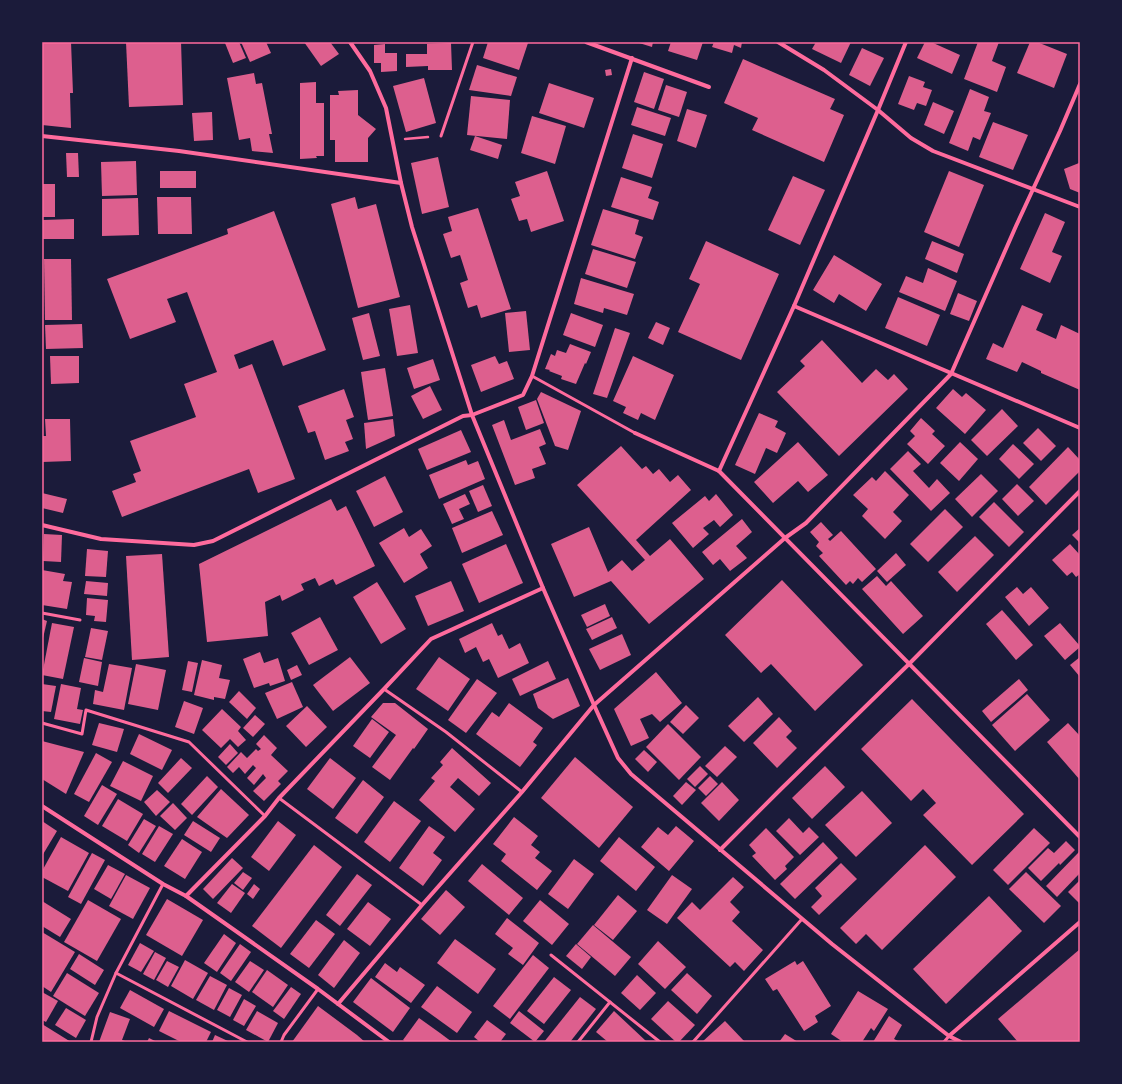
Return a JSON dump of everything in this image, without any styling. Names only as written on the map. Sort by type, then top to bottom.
[{"type":"street","points":[[350,42],[370,71],[386,108],[401,183],[412,227],[472,415],[543,588],[618,758],[631,774],[832,944],[949,1036],[961,1042]]},
{"type":"street","points":[[586,42],[709,87]]},
{"type":"street","points":[[778,42],[824,70],[878,110],[911,138],[933,151],[1034,188],[1080,207]]},
{"type":"street","points":[[719,471],[794,306],[906,42]]},
{"type":"street","points":[[42,525],[101,538],[194,545],[213,541],[463,416],[472,415],[524,395],[532,376],[632,58]]},
{"type":"street","points":[[338,1004],[422,905],[522,792],[594,705],[786,538],[806,523],[951,374],[1080,84]]},
{"type":"street","points":[[42,136],[179,151],[401,183]]},
{"type":"street","points":[[794,306],[1080,428]]},
{"type":"street","points":[[635,433],[719,471],[1080,837]]},
{"type":"street","points":[[720,850],[909,664],[1080,491]]},
{"type":"street","points":[[186,896],[265,816],[279,798],[431,639],[543,588]]},
{"type":"street","points":[[42,806],[163,884],[186,896],[318,989],[389,1042]]},
{"type":"street","points":[[949,1036],[1080,922]]},
{"type":"lane","points":[[441,136],[473,42]]},
{"type":"lane","points":[[532,376],[635,433]]},
{"type":"lane","points":[[42,613],[80,620]]},
{"type":"lane","points":[[384,689],[446,732],[522,792]]},
{"type":"lane","points":[[42,723],[82,734],[86,710],[189,742],[265,816]]},
{"type":"lane","points":[[279,798],[422,905]]},
{"type":"lane","points":[[91,1042],[97,1017],[116,973],[163,884]]},
{"type":"lane","points":[[693,1042],[802,919]]},
{"type":"lane","points":[[551,955],[660,1042]]},
{"type":"lane","points":[[116,973],[247,1042]]},
{"type":"lane","points":[[281,1042],[284,1035],[318,989]]},
{"type":"lane","points":[[578,1042],[610,1002]]},
{"type":"lane","points":[[944,1042],[949,1036]]},
{"type":"path","points":[[392,140],[441,136]]},
{"type":"building","points":[[42,42],[71,42],[73,93],[70,93],[71,128],[42,125]]},
{"type":"building","points":[[126,42],[181,42],[183,105],[129,107]]},
{"type":"building","points":[[239,42],[246,58],[233,63],[225,43]]},
{"type":"building","points":[[241,42],[266,42],[271,53],[250,62]]},
{"type":"building","points":[[304,42],[330,42],[339,54],[321,66]]},
{"type":"building","points":[[488,42],[528,43],[519,70],[483,58]]},
{"type":"building","points":[[636,42],[653,42],[652,47]]},
{"type":"building","points":[[671,42],[703,42],[697,60],[668,51]]},
{"type":"building","points":[[714,42],[742,42],[741,48],[734,45],[732,53],[712,47]]},
{"type":"building","points":[[816,42],[851,42],[841,63],[812,49]]},
{"type":"building","points":[[925,42],[931,42],[960,55],[952,74],[917,58]]},
{"type":"building","points":[[978,42],[999,42],[992,61],[1006,67],[997,92],[964,79]]},
{"type":"building","points":[[1030,42],[1037,42],[1067,54],[1054,88],[1017,73]]},
{"type":"building","points":[[451,43],[452,70],[428,70],[428,66],[406,67],[406,54],[427,54],[427,44]]},
{"type":"building","points":[[385,44],[385,53],[397,53],[397,71],[381,72],[381,63],[374,63],[374,45]]},
{"type":"building","points":[[862,48],[884,58],[870,86],[849,75]]},
{"type":"building","points":[[743,59],[835,99],[830,109],[844,115],[824,162],[752,130],[758,118],[724,103]]},
{"type":"building","points":[[477,65],[517,77],[511,96],[469,90]]},
{"type":"building","points":[[611,69],[612,75],[606,76],[605,70]]},
{"type":"building","points":[[644,72],[664,79],[654,109],[634,102]]},
{"type":"building","points":[[254,73],[256,84],[262,83],[272,134],[269,134],[273,153],[252,151],[250,138],[239,140],[227,78]]},
{"type":"building","points":[[909,76],[925,82],[923,87],[932,90],[926,106],[917,103],[914,110],[898,104]]},
{"type":"building","points":[[424,78],[436,123],[406,132],[393,86]]},
{"type":"building","points":[[316,82],[316,103],[324,103],[324,156],[300,159],[300,83]]},
{"type":"building","points":[[549,83],[594,98],[584,128],[539,113]]},
{"type":"building","points":[[666,85],[687,92],[679,117],[658,110]]},
{"type":"building","points":[[970,89],[989,97],[984,111],[991,113],[980,140],[973,137],[968,151],[949,143]]},
{"type":"building","points":[[358,90],[358,115],[376,129],[368,138],[368,162],[335,162],[335,140],[330,140],[330,95],[339,95],[338,91]]},
{"type":"building","points":[[471,96],[510,100],[507,139],[467,135]]},
{"type":"building","points":[[933,102],[954,111],[944,134],[924,125]]},
{"type":"building","points":[[637,107],[671,118],[665,136],[631,125]]},
{"type":"building","points":[[687,109],[707,115],[696,148],[677,141]]},
{"type":"building","points":[[212,112],[213,140],[194,141],[192,113]]},
{"type":"building","points":[[532,116],[566,126],[555,164],[521,153]]},
{"type":"building","points":[[993,122],[1028,135],[1013,170],[979,157]]},
{"type":"building","points":[[633,134],[663,144],[652,178],[622,168]]},
{"type":"building","points":[[475,136],[502,145],[498,159],[470,150]]},
{"type":"building","points":[[66,153],[78,153],[79,177],[67,177]]},
{"type":"building","points":[[438,157],[449,207],[422,214],[411,163]]},
{"type":"building","points":[[1079,160],[1080,193],[1070,189],[1064,169],[1079,163]]},
{"type":"building","points":[[136,161],[137,195],[102,196],[101,162]]},
{"type":"building","points":[[160,171],[196,171],[196,188],[160,188]]},
{"type":"building","points":[[547,171],[564,221],[531,232],[527,219],[519,221],[511,199],[520,196],[515,182]]},
{"type":"building","points":[[949,171],[984,185],[959,247],[924,232]]},
{"type":"building","points":[[793,176],[825,190],[800,245],[768,230]]},
{"type":"building","points":[[621,177],[652,187],[648,198],[659,202],[653,220],[611,207]]},
{"type":"building","points":[[42,184],[55,184],[55,217],[42,217]]},
{"type":"building","points":[[157,197],[191,197],[192,234],[158,234]]},
{"type":"building","points":[[355,197],[358,209],[376,204],[400,297],[358,308],[331,204]]},
{"type":"building","points":[[138,198],[139,235],[102,236],[102,199]]},
{"type":"building","points":[[478,208],[511,309],[481,318],[477,305],[468,308],[460,283],[468,280],[460,255],[451,258],[443,234],[452,231],[448,217]]},
{"type":"building","points":[[603,209],[639,220],[635,234],[643,237],[635,259],[591,245]]},
{"type":"building","points":[[274,211],[326,350],[283,366],[273,340],[234,355],[239,369],[252,364],[295,479],[258,493],[249,469],[122,517],[112,491],[136,482],[133,474],[141,471],[130,441],[196,417],[184,384],[217,372],[187,292],[167,299],[176,322],[130,339],[107,279],[228,234],[227,229]]},
{"type":"building","points":[[1045,213],[1065,222],[1052,252],[1062,256],[1050,283],[1020,269]]},
{"type":"building","points":[[74,219],[74,239],[42,239],[42,220]]},
{"type":"building","points":[[706,241],[779,274],[741,360],[678,332],[700,284],[689,279]]},
{"type":"building","points":[[932,241],[964,254],[957,273],[925,259]]},
{"type":"building","points":[[593,249],[636,262],[627,288],[585,274]]},
{"type":"building","points":[[834,255],[882,284],[866,311],[839,294],[834,303],[813,290]]},
{"type":"building","points":[[44,259],[71,259],[72,320],[45,320]]},
{"type":"building","points":[[928,268],[957,281],[945,311],[899,292],[906,276],[923,283]]},
{"type":"building","points":[[581,278],[634,294],[627,315],[604,308],[603,313],[574,304]]},
{"type":"building","points":[[958,293],[977,301],[969,321],[950,314]]},
{"type":"building","points":[[898,297],[940,315],[927,346],[885,328]]},
{"type":"building","points":[[410,305],[418,353],[397,356],[389,309]]},
{"type":"building","points":[[1022,305],[1043,314],[1036,330],[1056,339],[1061,325],[1080,334],[1080,390],[1041,373],[1041,371],[1022,362],[1017,372],[986,359],[993,343],[1003,348]]},
{"type":"building","points":[[526,311],[530,350],[509,352],[505,313]]},
{"type":"building","points":[[369,313],[380,356],[363,360],[352,318]]},
{"type":"building","points":[[571,313],[603,325],[595,347],[563,335]]},
{"type":"building","points":[[656,322],[670,328],[663,345],[648,338]]},
{"type":"building","points":[[82,324],[83,348],[46,349],[45,325]]},
{"type":"building","points":[[615,328],[630,333],[607,398],[593,394]]},
{"type":"building","points":[[822,340],[862,383],[876,369],[888,380],[894,374],[908,389],[839,456],[777,392],[805,366],[800,361]]},
{"type":"building","points":[[570,344],[591,352],[576,384],[561,379],[562,376],[545,369],[551,354],[555,356],[557,350],[566,353]]},
{"type":"building","points":[[50,356],[79,356],[79,383],[51,384]]},
{"type":"building","points":[[495,356],[499,364],[507,361],[514,379],[481,392],[471,365]]},
{"type":"building","points":[[633,356],[674,375],[655,420],[641,413],[638,420],[623,413],[626,407],[613,401]]},
{"type":"building","points":[[433,359],[440,380],[414,389],[407,368]]},
{"type":"building","points":[[385,368],[393,416],[368,420],[361,372]]},
{"type":"building","points":[[430,386],[442,410],[423,419],[411,396]]},
{"type":"building","points":[[344,389],[354,417],[346,420],[353,439],[345,442],[349,451],[325,460],[315,431],[308,433],[298,406]]},
{"type":"building","points":[[953,389],[962,397],[966,393],[986,410],[965,434],[936,408]]},
{"type":"building","points":[[541,392],[581,411],[568,450],[555,446],[537,399]]},
{"type":"building","points":[[536,400],[544,423],[526,430],[518,407]]},
{"type":"building","points":[[1002,409],[1018,426],[987,456],[971,440]]},
{"type":"building","points":[[759,413],[778,421],[775,427],[786,433],[777,453],[766,448],[755,474],[735,465]]},
{"type":"building","points":[[921,418],[935,431],[932,434],[945,446],[928,464],[907,444],[915,436],[910,431]]},
{"type":"building","points":[[45,419],[70,419],[71,461],[42,462],[42,436],[46,436]]},
{"type":"building","points":[[393,419],[395,436],[366,449],[364,423]]},
{"type":"building","points":[[504,420],[511,440],[540,429],[546,444],[539,447],[546,464],[532,469],[535,478],[515,485],[492,425]]},
{"type":"building","points":[[1038,428],[1056,446],[1041,461],[1023,443]]},
{"type":"building","points":[[461,430],[471,452],[427,470],[418,449]]},
{"type":"building","points":[[798,442],[828,475],[808,492],[798,481],[773,503],[754,482]]},
{"type":"building","points":[[960,442],[978,459],[959,481],[940,463]]},
{"type":"building","points":[[1013,444],[1034,464],[1019,479],[999,459]]},
{"type":"building","points":[[621,446],[642,469],[646,466],[653,474],[659,469],[670,482],[678,475],[691,490],[636,540],[650,556],[670,539],[704,579],[649,624],[611,581],[574,597],[551,544],[589,527],[608,572],[622,560],[632,571],[645,560],[577,485]]},
{"type":"building","points":[[1068,447],[1080,460],[1080,471],[1046,505],[1029,487]]},
{"type":"building","points":[[908,451],[921,464],[913,471],[929,488],[937,479],[950,493],[931,511],[890,469]]},
{"type":"building","points":[[466,460],[468,465],[478,461],[485,479],[439,499],[429,475]]},
{"type":"building","points":[[885,471],[909,495],[893,512],[902,521],[885,539],[862,516],[868,509],[853,495],[872,477],[876,481]]},
{"type":"building","points":[[981,474],[998,491],[972,517],[955,499]]},
{"type":"building","points":[[385,476],[403,512],[374,527],[356,491]]},
{"type":"building","points":[[1017,484],[1034,501],[1018,516],[1002,499]]},
{"type":"building","points":[[483,485],[492,506],[478,512],[469,491]]},
{"type":"building","points":[[42,493],[67,499],[63,513],[42,508]]},
{"type":"building","points":[[465,494],[470,504],[459,509],[464,519],[452,524],[443,504]]},
{"type":"building","points":[[716,494],[733,515],[720,527],[714,520],[703,528],[709,534],[693,548],[672,523],[705,496],[709,501]]},
{"type":"building","points":[[331,499],[337,511],[346,506],[375,566],[336,585],[333,579],[319,586],[315,578],[301,584],[304,590],[282,601],[280,595],[265,602],[268,636],[207,642],[199,564]]},
{"type":"building","points":[[994,502],[1024,532],[1009,547],[979,517]]},
{"type":"building","points":[[945,509],[963,527],[928,562],[910,544]]},
{"type":"building","points":[[492,511],[503,535],[462,553],[452,528]]},
{"type":"building","points":[[742,519],[752,532],[736,546],[747,558],[730,571],[720,559],[713,565],[702,552]]},
{"type":"building","points":[[821,522],[833,535],[828,539],[830,541],[841,531],[876,569],[862,582],[858,578],[853,584],[850,581],[846,585],[819,556],[823,553],[816,546],[819,542],[810,532]]},
{"type":"building","points":[[404,528],[409,537],[421,529],[432,546],[420,554],[428,568],[404,583],[379,543]]},
{"type":"building","points":[[1080,528],[1080,543],[1072,535]]},
{"type":"building","points":[[44,534],[62,535],[61,562],[43,561]]},
{"type":"building","points":[[975,536],[994,555],[957,592],[938,572]]},
{"type":"building","points":[[506,544],[523,583],[479,603],[462,564]]},
{"type":"building","points":[[1070,544],[1080,555],[1080,574],[1076,577],[1072,572],[1067,576],[1052,560]]},
{"type":"building","points":[[87,549],[108,551],[106,577],[85,576]]},
{"type":"building","points":[[896,553],[906,565],[887,582],[877,571]]},
{"type":"building","points":[[162,554],[169,657],[132,660],[126,556]]},
{"type":"building","points":[[42,570],[65,574],[63,581],[72,582],[67,609],[42,605]]},
{"type":"building","points":[[877,576],[886,586],[891,581],[923,616],[903,634],[862,589]]},
{"type":"building","points":[[782,580],[863,665],[815,711],[771,664],[761,673],[725,635]]},
{"type":"building","points":[[86,581],[108,583],[107,596],[84,594]]},
{"type":"building","points":[[451,581],[464,611],[428,626],[415,596]]},
{"type":"building","points":[[377,582],[406,629],[381,644],[353,597]]},
{"type":"building","points":[[1017,587],[1023,594],[1031,587],[1049,608],[1029,626],[1005,597]]},
{"type":"building","points":[[87,598],[108,600],[106,622],[94,621],[95,616],[86,615]]},
{"type":"building","points":[[605,604],[610,616],[587,627],[581,615]]},
{"type":"building","points":[[1002,610],[1033,645],[1016,660],[986,624]]},
{"type":"building","points":[[320,617],[338,650],[309,665],[291,633]]},
{"type":"building","points":[[612,617],[617,628],[592,640],[586,629]]},
{"type":"building","points":[[42,619],[47,621],[43,638],[42,638]]},
{"type":"building","points":[[52,623],[74,627],[63,679],[42,675]]},
{"type":"building","points":[[492,623],[498,636],[502,634],[509,649],[520,643],[529,663],[498,678],[489,659],[483,662],[476,647],[465,653],[459,639]]},
{"type":"building","points":[[1060,623],[1080,646],[1065,660],[1044,636]]},
{"type":"building","points":[[91,628],[108,631],[102,660],[85,657]]},
{"type":"building","points":[[622,634],[631,655],[600,670],[589,649]]},
{"type":"building","points":[[260,652],[264,663],[278,658],[285,681],[270,686],[269,683],[254,688],[243,659]]},
{"type":"building","points":[[350,657],[370,683],[333,711],[313,685]]},
{"type":"building","points":[[439,657],[470,679],[448,711],[416,689]]},
{"type":"building","points":[[1080,657],[1080,677],[1070,665]]},
{"type":"building","points":[[84,658],[102,662],[98,686],[79,682]]},
{"type":"building","points":[[202,660],[222,665],[219,678],[230,680],[225,699],[214,697],[214,700],[194,695]]},
{"type":"building","points":[[188,661],[198,663],[192,692],[182,690]]},
{"type":"building","points":[[548,661],[556,679],[520,696],[512,679]]},
{"type":"building","points":[[109,664],[132,668],[124,710],[93,704],[95,690],[103,692]]},
{"type":"building","points":[[136,664],[166,670],[158,710],[128,704]]},
{"type":"building","points":[[297,665],[302,675],[291,680],[287,670]]},
{"type":"building","points":[[656,672],[682,703],[660,722],[652,714],[640,719],[649,738],[631,746],[614,709]]},
{"type":"building","points":[[568,678],[580,706],[553,719],[538,708],[533,694]]},
{"type":"building","points":[[477,679],[497,693],[466,733],[448,720]]},
{"type":"building","points":[[1019,679],[1028,690],[991,722],[982,711]]},
{"type":"building","points":[[292,682],[303,707],[277,719],[265,693]]},
{"type":"building","points":[[42,684],[56,686],[51,712],[42,711]]},
{"type":"building","points":[[61,684],[81,688],[77,709],[83,710],[80,724],[54,719]]},
{"type":"building","points":[[239,691],[256,708],[247,719],[229,702]]},
{"type":"building","points":[[1027,694],[1050,720],[1015,751],[992,725]]},
{"type":"building","points":[[758,697],[773,714],[744,742],[728,726]]},
{"type":"building","points":[[912,699],[1024,814],[972,865],[923,815],[936,803],[923,789],[911,801],[861,749]]},
{"type":"building","points":[[184,701],[203,708],[194,734],[175,727]]},
{"type":"building","points":[[383,703],[395,703],[428,729],[390,780],[372,767],[396,735],[371,717]]},
{"type":"building","points":[[509,703],[543,728],[533,742],[537,745],[520,767],[476,734],[492,712],[499,717]]},
{"type":"building","points":[[686,705],[699,718],[683,734],[670,722]]},
{"type":"building","points":[[307,706],[327,727],[306,747],[286,726]]},
{"type":"building","points":[[222,709],[241,727],[238,731],[246,740],[238,747],[230,739],[221,748],[202,730]]},
{"type":"building","points":[[255,715],[265,724],[253,737],[243,728]]},
{"type":"building","points":[[779,717],[792,731],[786,737],[797,748],[777,768],[753,743]]},
{"type":"building","points":[[372,719],[389,732],[370,758],[353,746]]},
{"type":"building","points":[[99,723],[124,729],[117,752],[92,745]]},
{"type":"building","points":[[1068,723],[1080,736],[1080,780],[1047,742]]},
{"type":"building","points":[[668,724],[701,757],[679,780],[646,747]]},
{"type":"building","points":[[139,734],[172,750],[162,770],[130,754]]},
{"type":"building","points":[[264,735],[277,748],[271,755],[288,771],[278,781],[281,784],[264,801],[253,791],[266,778],[263,774],[254,785],[247,778],[256,768],[253,765],[245,774],[239,767],[233,773],[227,767],[241,752],[247,758],[256,749],[258,751],[261,749],[256,744]]},
{"type":"building","points":[[42,741],[84,752],[66,794],[42,779]]},
{"type":"building","points":[[230,744],[238,753],[226,765],[218,757]]},
{"type":"building","points":[[725,746],[737,757],[717,777],[705,766]]},
{"type":"building","points":[[452,748],[491,783],[479,796],[458,778],[450,787],[475,809],[455,832],[419,800],[435,781],[431,778],[443,765],[440,762]]},
{"type":"building","points":[[644,750],[657,762],[648,772],[635,759]]},
{"type":"building","points":[[96,753],[112,762],[89,802],[74,794]]},
{"type":"building","points":[[575,757],[633,807],[599,848],[541,798]]},
{"type":"building","points":[[181,758],[192,768],[168,793],[158,783]]},
{"type":"building","points":[[330,758],[356,778],[333,809],[307,789]]},
{"type":"building","points":[[123,761],[153,776],[141,801],[110,786]]},
{"type":"building","points":[[700,766],[708,774],[695,787],[687,779]]},
{"type":"building","points":[[825,766],[845,787],[812,819],[792,798]]},
{"type":"building","points":[[207,776],[218,787],[192,815],[181,804]]},
{"type":"building","points":[[710,776],[718,784],[706,796],[698,788]]},
{"type":"building","points":[[363,780],[384,797],[357,834],[335,818]]},
{"type":"building","points":[[686,782],[696,790],[682,805],[673,796]]},
{"type":"building","points":[[722,782],[739,800],[719,821],[701,803]]},
{"type":"building","points":[[102,785],[117,794],[98,825],[84,816]]},
{"type":"building","points":[[221,789],[249,815],[227,838],[197,817]]},
{"type":"building","points":[[157,790],[170,802],[156,816],[144,802]]},
{"type":"building","points":[[862,791],[892,823],[856,857],[825,825]]},
{"type":"building","points":[[118,799],[143,814],[127,841],[102,826]]},
{"type":"building","points":[[394,801],[421,821],[390,862],[364,842]]},
{"type":"building","points":[[173,803],[187,818],[175,830],[160,816]]},
{"type":"building","points":[[514,817],[538,836],[531,845],[540,852],[535,858],[552,871],[537,890],[501,861],[506,854],[493,844]]},
{"type":"building","points":[[789,818],[803,833],[809,827],[819,837],[800,855],[776,831]]},
{"type":"building","points":[[144,819],[156,826],[139,853],[128,845]]},
{"type":"building","points":[[42,821],[57,831],[42,856]]},
{"type":"building","points":[[193,821],[220,838],[211,852],[184,835]]},
{"type":"building","points":[[278,821],[296,835],[269,871],[251,857]]},
{"type":"building","points":[[159,826],[173,834],[155,862],[142,854]]},
{"type":"building","points":[[429,826],[445,837],[433,853],[442,860],[423,886],[399,868]]},
{"type":"building","points":[[676,826],[694,841],[669,871],[641,847],[658,827],[668,835]]},
{"type":"building","points":[[766,828],[794,857],[785,866],[787,869],[775,880],[752,856],[756,853],[749,845]]},
{"type":"building","points":[[1034,828],[1050,843],[1008,885],[993,870]]},
{"type":"building","points":[[61,837],[89,853],[68,891],[42,877],[42,871]]},
{"type":"building","points":[[619,837],[655,867],[636,891],[600,861]]},
{"type":"building","points":[[182,839],[202,852],[185,879],[164,866]]},
{"type":"building","points":[[1066,841],[1075,850],[1041,881],[1028,868],[1048,848],[1054,853]]},
{"type":"building","points":[[823,842],[838,858],[795,899],[780,884]]},
{"type":"building","points":[[314,845],[342,867],[281,948],[252,926]]},
{"type":"building","points":[[925,845],[956,877],[882,950],[866,934],[856,944],[840,928]]},
{"type":"building","points":[[1079,852],[1080,873],[1057,897],[1046,886]]},
{"type":"building","points":[[92,853],[105,860],[81,904],[68,897]]},
{"type":"building","points":[[232,858],[243,868],[213,899],[203,889]]},
{"type":"building","points":[[574,859],[594,874],[568,909],[548,894]]},
{"type":"building","points":[[841,863],[857,879],[819,915],[811,907],[822,896],[815,888]]},
{"type":"building","points":[[482,864],[523,898],[509,915],[468,881]]},
{"type":"building","points":[[108,865],[125,874],[111,899],[94,889]]},
{"type":"building","points":[[243,872],[252,878],[243,890],[234,883]]},
{"type":"building","points":[[1026,872],[1061,906],[1044,923],[1009,889]]},
{"type":"building","points":[[357,874],[372,885],[340,926],[326,915]]},
{"type":"building","points":[[126,875],[150,888],[133,919],[109,906]]},
{"type":"building","points":[[672,875],[692,889],[667,924],[647,910]]},
{"type":"building","points":[[733,877],[744,887],[730,902],[740,912],[732,921],[763,950],[744,971],[735,962],[730,967],[677,918],[692,902],[700,910]]},
{"type":"building","points":[[1080,880],[1080,904],[1068,892]]},
{"type":"building","points":[[232,884],[245,893],[231,913],[217,903]]},
{"type":"building","points":[[254,884],[260,889],[253,899],[247,894]]},
{"type":"building","points":[[446,890],[465,907],[440,935],[421,919]]},
{"type":"building","points":[[618,895],[637,911],[613,940],[594,925]]},
{"type":"building","points":[[989,896],[1022,931],[946,1004],[913,969]]},
{"type":"building","points":[[167,899],[203,920],[182,956],[146,935]]},
{"type":"building","points":[[88,900],[121,919],[97,961],[64,942]]},
{"type":"building","points":[[540,900],[569,924],[552,945],[523,921]]},
{"type":"building","points":[[42,901],[71,919],[60,937],[42,926]]},
{"type":"building","points":[[368,902],[391,919],[370,946],[347,929]]},
{"type":"building","points":[[507,918],[539,943],[523,965],[508,954],[513,948],[495,934]]},
{"type":"building","points":[[316,920],[335,934],[309,968],[290,954]]},
{"type":"building","points":[[593,925],[631,957],[615,976],[577,944]]},
{"type":"building","points":[[42,932],[75,952],[51,992],[42,986]]},
{"type":"building","points":[[224,934],[236,943],[217,972],[204,963]]},
{"type":"building","points":[[455,939],[496,969],[478,994],[437,963]]},
{"type":"building","points":[[344,940],[360,953],[334,988],[318,975]]},
{"type":"building","points":[[658,941],[686,967],[665,989],[638,964]]},
{"type":"building","points":[[140,943],[154,951],[141,972],[128,965]]},
{"type":"building","points":[[240,944],[251,952],[231,981],[220,973]]},
{"type":"building","points":[[576,944],[591,957],[582,969],[566,956]]},
{"type":"building","points":[[1080,949],[1080,1042],[1018,1042],[998,1019]]},
{"type":"building","points":[[155,952],[166,958],[154,980],[143,974]]},
{"type":"building","points":[[79,954],[104,970],[95,985],[70,969]]},
{"type":"building","points":[[533,955],[549,968],[510,1019],[493,1006]]},
{"type":"building","points":[[185,960],[208,973],[193,999],[171,986]]},
{"type":"building","points":[[167,961],[179,967],[168,987],[156,980]]},
{"type":"building","points":[[250,961],[264,970],[249,992],[235,982]]},
{"type":"building","points":[[795,961],[797,965],[803,961],[831,1006],[815,1016],[818,1022],[804,1031],[777,989],[773,991],[765,979]]},
{"type":"building","points":[[385,963],[397,972],[400,967],[425,985],[411,1003],[375,977]]},
{"type":"building","points":[[267,970],[288,985],[273,1007],[252,992]]},
{"type":"building","points":[[67,973],[99,993],[85,1016],[53,996]]},
{"type":"building","points":[[687,973],[712,996],[697,1014],[671,990]]},
{"type":"building","points":[[637,975],[656,993],[640,1010],[621,993]]},
{"type":"building","points":[[210,976],[227,985],[214,1010],[196,1000]]},
{"type":"building","points":[[554,977],[571,990],[544,1024],[527,1011]]},
{"type":"building","points":[[371,978],[410,1008],[393,1032],[353,1002]]},
{"type":"building","points":[[437,986],[472,1012],[457,1033],[421,1007]]},
{"type":"building","points":[[291,987],[301,994],[284,1019],[273,1011]]},
{"type":"building","points":[[229,988],[242,995],[230,1017],[217,1010]]},
{"type":"building","points":[[130,990],[164,1009],[154,1027],[120,1008]]},
{"type":"building","points":[[858,991],[888,1009],[874,1031],[871,1028],[862,1042],[843,1042],[831,1034]]},
{"type":"building","points":[[42,992],[58,1001],[46,1022],[42,1020]]},
{"type":"building","points":[[580,997],[596,1009],[570,1042],[544,1042]]},
{"type":"building","points":[[244,999],[256,1006],[244,1026],[233,1020]]},
{"type":"building","points":[[668,1001],[695,1025],[679,1042],[676,1042],[651,1019]]},
{"type":"building","points":[[318,1006],[357,1035],[365,1042],[292,1042]]},
{"type":"building","points":[[66,1008],[86,1020],[76,1038],[55,1025]]},
{"type":"building","points":[[169,1011],[211,1032],[206,1042],[181,1042],[159,1031]]},
{"type":"building","points":[[257,1011],[278,1023],[268,1042],[246,1030]]},
{"type":"building","points":[[519,1011],[544,1031],[535,1042],[510,1023]]},
{"type":"building","points":[[614,1011],[647,1042],[608,1042],[596,1032]]},
{"type":"building","points":[[110,1012],[130,1019],[122,1040],[128,1042],[99,1042]]},
{"type":"building","points":[[889,1016],[902,1025],[894,1039],[900,1042],[873,1042]]},
{"type":"building","points":[[419,1018],[452,1042],[406,1042],[403,1040]]},
{"type":"building","points":[[487,1020],[506,1034],[500,1042],[480,1042],[474,1037]]},
{"type":"building","points":[[725,1021],[745,1042],[702,1042]]},
{"type":"building","points":[[42,1024],[71,1042],[42,1042]]},
{"type":"building","points":[[785,1034],[798,1042],[779,1042]]},
{"type":"building","points":[[215,1035],[230,1042],[212,1042]]},
{"type":"building","points":[[149,1038],[157,1042],[147,1042]]}]
